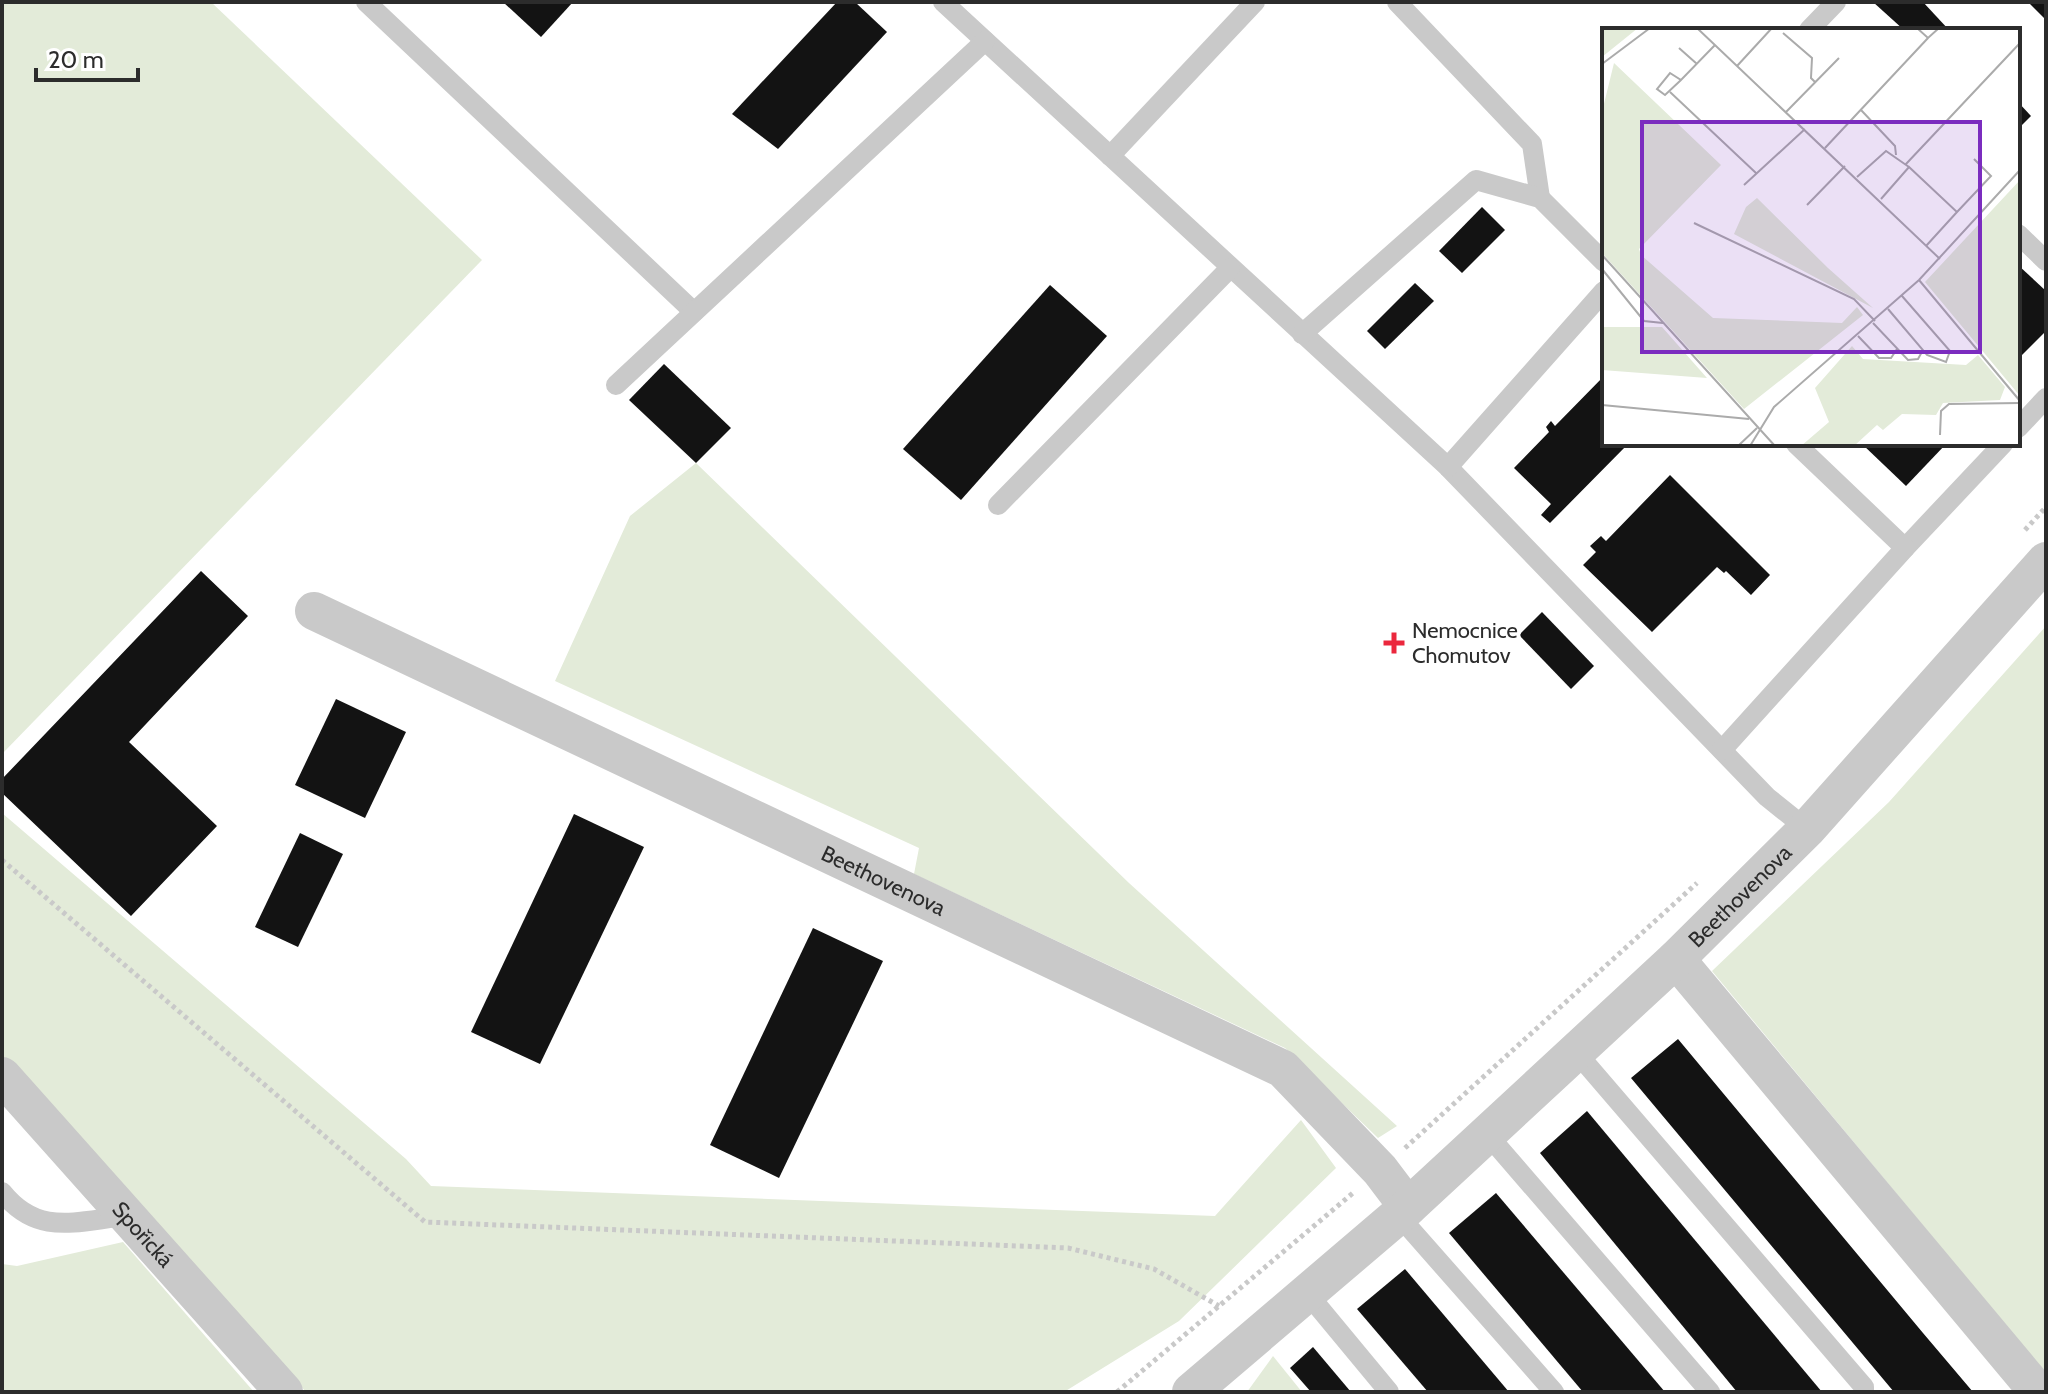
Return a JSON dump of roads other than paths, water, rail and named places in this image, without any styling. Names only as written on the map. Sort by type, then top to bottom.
[{"type":"street","name":"Beethovenova","points":[[1191,1392],[1404,1212],[1676,959],[1807,829],[2031,551]]},
{"type":"street","name":"Beethovenova","points":[[314,611],[1283,1069],[1380,1170],[1404,1212]]},
{"type":"street","points":[[1676,959],[2038,1392]]},
{"type":"street","name":"Spořická","points":[[2,1076],[284,1392]]},
{"type":"lane","points":[[366,2],[694,312]]},
{"type":"lane","points":[[943,2],[1448,467],[1767,797],[1807,829]]},
{"type":"lane","points":[[1110,156],[1255,2]]},
{"type":"lane","points":[[1397,2],[1532,144],[1540,198]]},
{"type":"lane","points":[[1811,28],[1836,2]]},
{"type":"lane","points":[[616,385],[985,41]]},
{"type":"lane","points":[[1302,334],[1476,180],[1540,198],[1601,254]]},
{"type":"lane","points":[[2020,236],[2046,261]]},
{"type":"lane","points":[[998,505],[1230,268]]},
{"type":"lane","points":[[1448,467],[1602,293]]},
{"type":"lane","points":[[2020,426],[2046,398]]},
{"type":"lane","points":[[1798,446],[1905,548]]},
{"type":"lane","points":[[1722,750],[2001,446]]},
{"type":"lane","points":[[1576,1052],[1864,1387],[1864,1392]]},
{"type":"lane","points":[[1487,1134],[1703,1389]]},
{"type":"lane","points":[[2,1192],[15,1207],[46,1224],[127,1216]]},
{"type":"lane","points":[[1404,1212],[1544,1387]]},
{"type":"lane","points":[[1307,1293],[1389,1392]]},
{"type":"place","name":"Nemocnice Chomutov","points":[[1394,643]]}]
